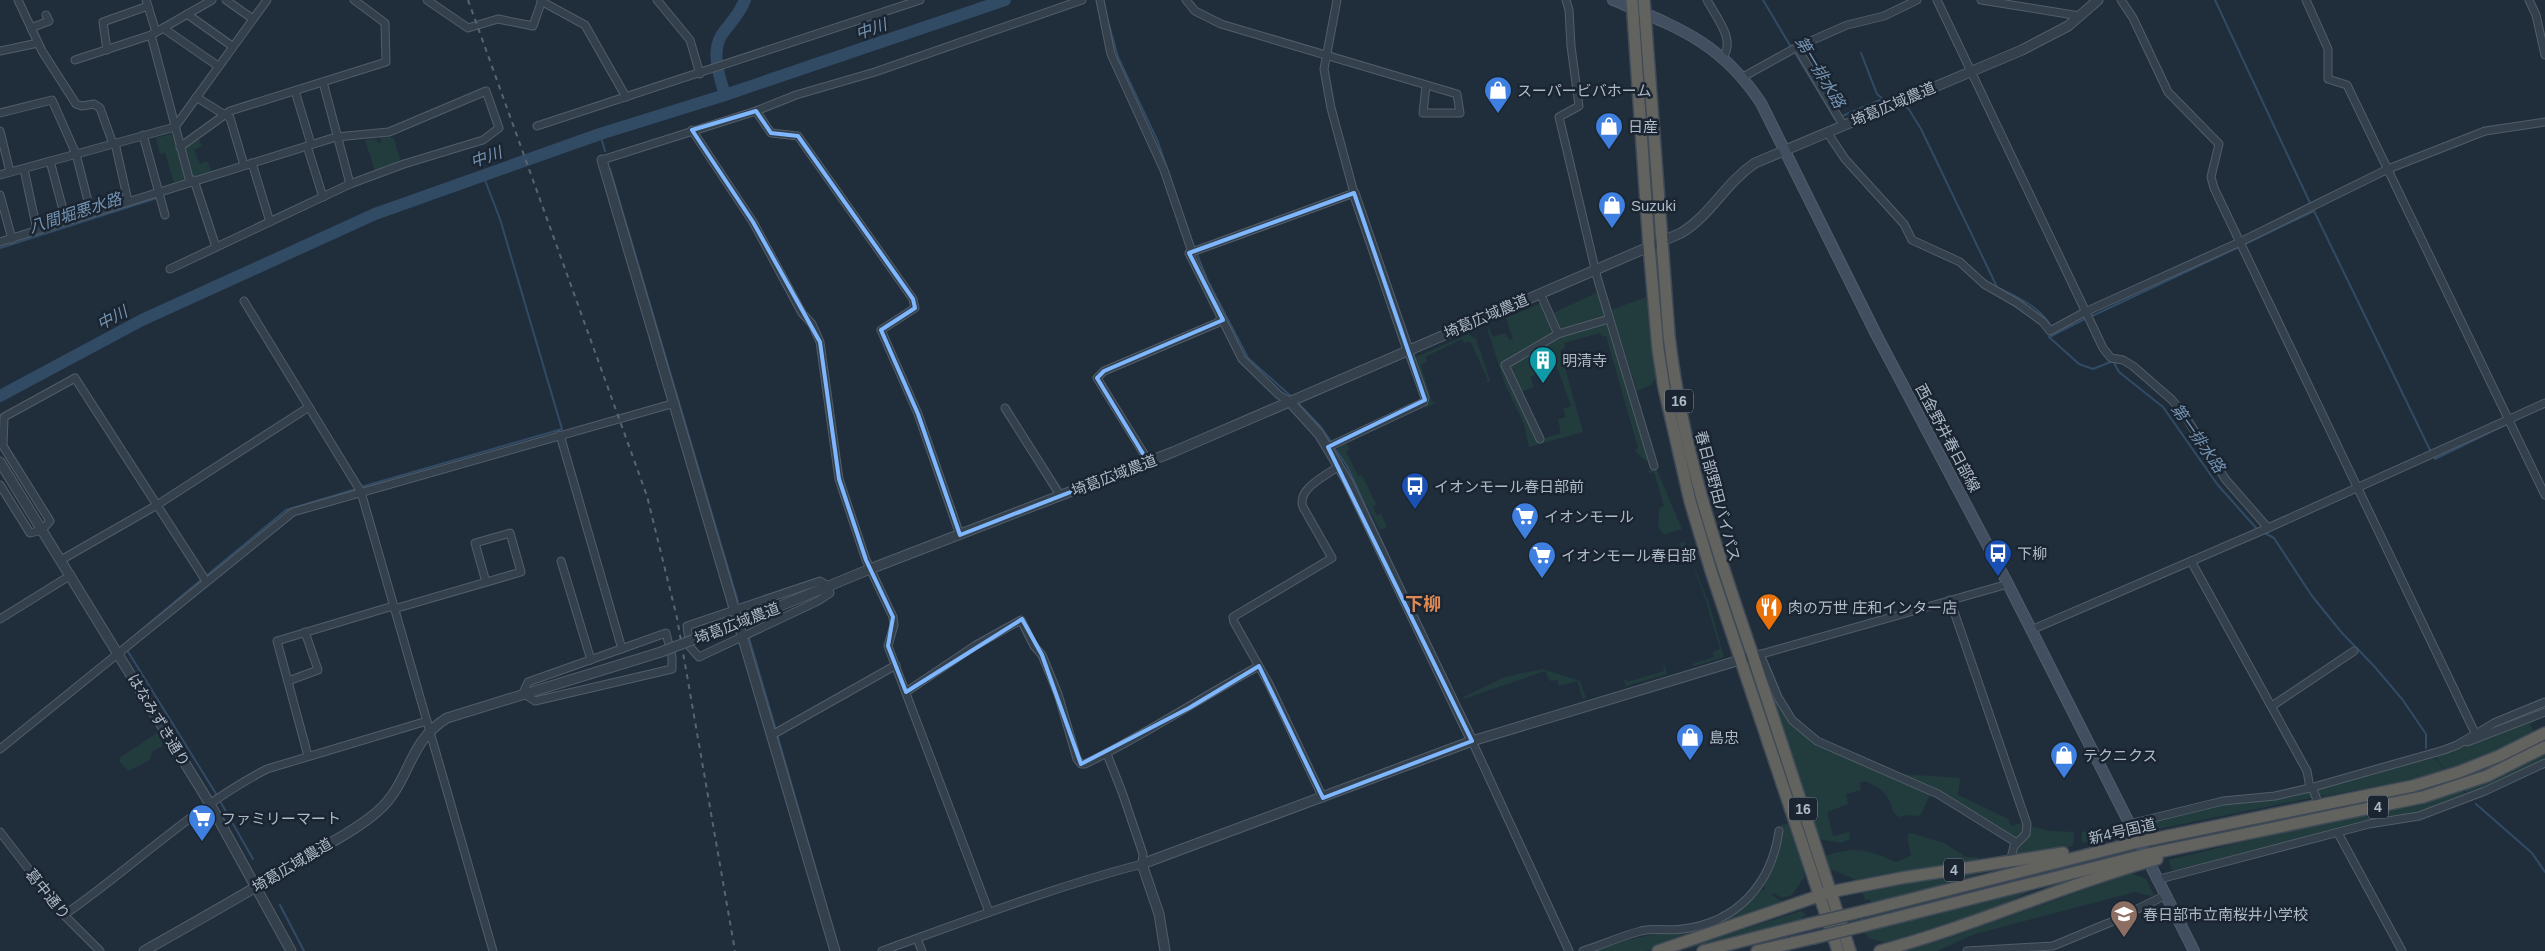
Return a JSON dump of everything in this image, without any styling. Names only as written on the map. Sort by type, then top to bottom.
[{"type":"highway","name":"春日部野田バイパス","points":[[1644,0],[1674,380],[1690,455],[1718,557],[1757,655],[1825,894],[1838,951]]},
{"type":"highway","name":"春日部野田バイパス","points":[[1632,4],[1658,349],[1680,458],[1711,571],[1741,660],[1825,894],[1850,951]]},
{"type":"highway","name":"新4号国道","points":[[1702,951],[2138,842],[2436,780],[2499,756],[2545,733]]},
{"type":"highway","name":"4","points":[[2146,858],[2286,829],[2316,818],[2397,804],[2444,791],[2487,776],[2545,747]]},
{"type":"highway","name":"4","points":[[1825,894],[1901,878],[2010,862],[2112,842],[2138,842]]},
{"type":"highway","points":[[1880,951],[1953,930],[2146,858]]},
{"type":"highway","name":"新4号国道","points":[[1757,951],[2146,858]]},
{"type":"highway","points":[[1658,951],[1825,894]]},
{"type":"main road","name":"西金野井春日部線","points":[[1613,0],[1632,4],[1645,13],[1695,36],[1723,57],[1743,77],[1761,103],[1877,336],[2008,584],[2164,896],[2194,951]]},
{"type":"street","points":[[18,0],[38,42],[76,104],[82,106],[94,104],[100,108],[114,144],[128,201]]},
{"type":"street","points":[[75,60],[156,32],[212,0]]},
{"type":"street","points":[[226,0],[253,20]]},
{"type":"street","points":[[0,175],[175,127],[267,0]]},
{"type":"street","points":[[427,0],[468,28],[498,19],[533,26],[542,1],[585,25],[626,97]]},
{"type":"street","points":[[657,0],[690,40],[700,74]]},
{"type":"street","points":[[536,126],[700,74],[920,0]]},
{"type":"street","points":[[835,951],[602,160],[692,130],[756,112],[796,95],[875,72],[1082,0]]},
{"type":"street","points":[[1100,0],[1111,54],[1164,170],[1197,270],[1242,359],[1310,422],[1339,466],[1472,741],[1569,951]]},
{"type":"street","points":[[1186,0],[1195,11],[1221,24],[1457,94],[1460,113],[1424,113],[1426,86]]},
{"type":"street","points":[[1328,447],[1424,402],[1425,398],[1354,193],[1325,83],[1325,56],[1337,0]]},
{"type":"street","points":[[1566,0],[1569,10],[1571,46],[1580,106],[1559,117],[1595,270],[1654,466]]},
{"type":"street","points":[[1707,0],[1729,42],[1729,50],[1723,57]]},
{"type":"street","points":[[1743,77],[1797,47],[1847,25],[1884,16],[1917,0]]},
{"type":"street","points":[[1937,0],[2085,312],[2107,354],[2133,366],[2172,400],[2185,416],[2226,480],[2268,528]]},
{"type":"street","points":[[1981,0],[2080,16]]},
{"type":"street","name":"埼葛広域農道","points":[[144,951],[258,887],[377,812],[398,788],[428,726],[458,713],[661,652],[1060,495],[1149,462],[1649,246],[1681,234],[1704,216],[1730,183],[1745,169],[1784,149],[2046,39],[2080,16],[2098,0]]},
{"type":"street","points":[[2121,0],[2133,18],[2168,92],[2219,144],[2211,177],[2212,182],[2475,733]]},
{"type":"street","points":[[2306,0],[2328,49],[2328,79],[2347,85],[2545,495]]},
{"type":"street","points":[[2529,0],[2536,15],[2545,56]]},
{"type":"street","points":[[180,146],[230,111],[386,62],[386,26],[357,1]]},
{"type":"street","points":[[107,50],[103,22],[147,3],[156,32],[180,146],[216,247]]},
{"type":"street","points":[[187,14],[232,46]]},
{"type":"street","points":[[31,28],[48,21],[46,15]]},
{"type":"street","points":[[156,32],[218,66]]},
{"type":"street","points":[[0,51],[38,42]]},
{"type":"street","points":[[1797,47],[1843,125]]},
{"type":"street","points":[[323,82],[336,137],[350,184]]},
{"type":"street","points":[[295,91],[323,197]]},
{"type":"street","points":[[0,242],[336,137],[389,132],[486,91],[499,128],[482,140],[404,164],[350,184],[170,269]]},
{"type":"street","points":[[196,97],[230,118],[244,165]]},
{"type":"street","points":[[0,113],[52,100],[76,154],[91,213]]},
{"type":"street","points":[[756,112],[771,133],[798,136],[913,299],[915,308],[881,330],[918,414],[960,535]]},
{"type":"street","points":[[1827,132],[1845,159],[1904,224],[1912,240],[1960,262],[1984,284],[2017,303],[2043,322],[2050,331],[2085,312],[2240,242],[2388,169],[2485,131],[2545,122]]},
{"type":"street","points":[[692,130],[753,222],[802,313],[812,324],[820,342],[840,479],[870,569],[893,617],[894,625],[888,646],[989,912]]},
{"type":"street","points":[[0,131],[10,172]]},
{"type":"street","points":[[143,136],[165,215]]},
{"type":"street","points":[[50,162],[66,221]]},
{"type":"street","points":[[252,163],[270,222]]},
{"type":"street","points":[[24,169],[38,230]]},
{"type":"street","points":[[1192,252],[1354,193]]},
{"type":"street","points":[[0,195],[12,239]]},
{"type":"street","points":[[1540,293],[1558,334]]},
{"type":"street","points":[[244,301],[361,492],[493,951]]},
{"type":"street","points":[[1149,462],[1098,378],[1104,372],[1217,323],[1221,318]]},
{"type":"street","points":[[1540,439],[1505,365],[1558,334],[1609,319]]},
{"type":"street","points":[[0,485],[30,533],[42,530],[50,521],[3,446],[4,417],[75,378],[206,581]]},
{"type":"street","points":[[2031,630],[2268,528],[2545,403]]},
{"type":"street","points":[[0,749],[293,512],[675,404]]},
{"type":"street","points":[[61,560],[157,505],[309,407]]},
{"type":"street","points":[[1005,408],[1060,495]]},
{"type":"street","points":[[560,435],[622,649]]},
{"type":"street","name":"はなみずき通り","points":[[0,462],[120,651],[212,802],[291,951]]},
{"type":"street","points":[[1323,798],[1233,617],[1332,558],[1303,507],[1301,498],[1305,491],[1339,466]]},
{"type":"street","points":[[308,756],[277,641],[305,632],[393,608],[486,582],[521,572],[510,533],[475,543],[486,582]]},
{"type":"street","points":[[561,561],[591,660]]},
{"type":"street","points":[[2191,561],[2307,771],[2311,787],[2319,805]]},
{"type":"street","points":[[0,619],[71,575]]},
{"type":"street","points":[[820,581],[828,586],[830,593],[818,601],[699,657],[690,647],[687,637],[687,626],[735,608],[820,581]]},
{"type":"street","points":[[882,951],[989,912],[1097,876],[1142,864],[1472,741],[1757,655],[2008,584]]},
{"type":"street","points":[[1950,600],[2027,824],[2026,834],[2014,846],[2010,862]]},
{"type":"street","points":[[906,692],[976,645],[1021,620],[1045,662],[1058,694],[1077,759],[1081,764],[1085,764],[1189,708],[1212,692],[1259,666]]},
{"type":"street","points":[[288,681],[318,670],[305,632]]},
{"type":"street","points":[[666,633],[672,657],[672,669],[535,701],[523,693],[528,682],[622,649],[666,633]]},
{"type":"street","points":[[2272,706],[2354,651]]},
{"type":"street","points":[[1757,655],[1778,698],[1792,720],[1817,741],[1938,794],[2018,843]]},
{"type":"street","points":[[772,735],[896,664]]},
{"type":"street","points":[[2457,745],[2475,733],[2545,702]]},
{"type":"street","points":[[2129,824],[2223,801],[2275,796],[2311,787],[2457,745],[2545,712]]},
{"type":"street","points":[[64,916],[212,802],[268,769],[308,756],[428,726]]},
{"type":"street","points":[[1106,754],[1122,792],[1143,854],[1142,864],[1159,914],[1165,951]]},
{"type":"street","points":[[2156,880],[2369,824],[2419,816],[2485,791],[2545,764]]},
{"type":"street","name":"葛中通り","points":[[0,832],[64,916],[100,951]]},
{"type":"street","points":[[1583,951],[1641,931],[1698,927],[1717,922],[1733,913],[1751,894],[1768,869],[1775,853],[1779,832]]},
{"type":"street","points":[[2338,833],[2402,951]]},
{"type":"street","points":[[1967,951],[2054,948],[2164,896]]},
{"type":"street","points":[[917,939],[922,951]]},
{"type":"highlighted area","points":[[756,111],[771,133],[798,136],[913,299],[915,308],[881,330],[918,414],[960,535],[1148,462],[1097,378],[1104,371],[1223,320],[1189,253],[1354,193],[1425,400],[1328,447],[1472,741],[1323,798],[1259,666],[1189,708],[1081,764],[1042,655],[1022,619],[906,692],[888,646],[893,617],[866,560],[839,479],[820,342],[753,222],[692,130]]},
{"type":"green space","points":[[174,135],[185,177],[184,180],[174,183],[165,153],[160,154],[156,138]]},
{"type":"green space","points":[[390,137],[394,139],[400,159],[398,163],[375,171],[365,140],[376,139],[378,143],[381,142],[380,138]]},
{"type":"green space","points":[[198,138],[202,146],[194,150],[200,164],[207,161],[212,172],[193,178],[184,149]]},
{"type":"green space","points":[[1598,292],[1605,315],[1603,317],[1563,329],[1559,327],[1553,313]]},
{"type":"green space","points":[[1646,297],[1656,378],[1651,385],[1637,391],[1611,310]]},
{"type":"green space","points":[[1541,303],[1553,329],[1552,334],[1530,349],[1502,363],[1539,440],[1561,433],[1558,419],[1566,417],[1563,409],[1571,406],[1556,364],[1530,377],[1534,387],[1521,392],[1512,373],[1512,365],[1558,337],[1605,323],[1608,325],[1649,460],[1646,461],[1635,451],[1638,448],[1606,336],[1602,337],[1600,333],[1564,343],[1565,348],[1560,350],[1583,432],[1529,447],[1524,424],[1505,384],[1487,328],[1488,326],[1493,337],[1505,333],[1509,340],[1513,339],[1506,318]]},
{"type":"green space","points":[[1468,334],[1476,339],[1490,381],[1485,383],[1488,380],[1470,341],[1464,343],[1462,339],[1425,357],[1427,361],[1421,365],[1432,402],[1437,402],[1426,408],[1425,405],[1430,403],[1414,358]]},
{"type":"green space","points":[[1345,442],[1350,449],[1346,451],[1358,476],[1362,475],[1376,504],[1373,507],[1377,516],[1381,514],[1387,527],[1380,530],[1337,448]]},
{"type":"green space","points":[[1656,468],[1682,529],[1665,534],[1660,529],[1658,523],[1659,508],[1664,506],[1654,472],[1649,473],[1648,471]]},
{"type":"green space","points":[[1684,541],[1686,546],[1681,548],[1680,543]]},
{"type":"green space","points":[[1686,547],[1709,604],[1724,657],[1694,666],[1692,664],[1714,657],[1713,652],[1720,649],[1705,598]]},
{"type":"green space","points":[[1663,666],[1665,666],[1667,674],[1626,686],[1623,678],[1627,682],[1664,671]]},
{"type":"green space","points":[[1762,667],[1791,716],[1834,751],[1930,795],[1920,816],[1908,815],[1899,817],[1893,812],[1887,796],[1866,781],[1860,783],[1861,790],[1846,794],[1848,804],[1827,812],[1833,836],[1849,832],[1850,839],[1841,843],[1819,839]]},
{"type":"green space","points":[[1543,669],[1580,681],[1586,698],[1583,699],[1577,681],[1559,686],[1557,680],[1550,681],[1545,671],[1464,699],[1463,697],[1505,677]]},
{"type":"green space","points":[[2545,715],[2530,724],[2534,733],[2498,751],[2447,771],[2434,756]]},
{"type":"green space","points":[[157,733],[164,745],[152,752],[150,760],[129,771],[119,761],[121,757]]},
{"type":"green space","points":[[2545,752],[2545,760],[2468,794],[2464,789]]},
{"type":"green space","points":[[2432,756],[2446,771],[2396,783],[2324,796],[2318,795],[2316,789]]},
{"type":"green space","points":[[1874,761],[1900,774],[1960,778],[1958,795],[2008,819],[2011,826],[2024,822],[2025,831],[2018,840],[1987,819],[1873,763]]},
{"type":"green space","points":[[2311,790],[2313,793],[2310,798],[2153,830],[2150,822],[2219,805]]},
{"type":"green space","points":[[2462,790],[2466,795],[2418,813],[2172,871],[2169,860],[2322,822],[2401,808]]},
{"type":"green space","points":[[1790,823],[1805,876],[1792,895],[1783,898],[1773,893],[1772,895],[1783,902],[1646,951],[1593,951],[1640,937],[1664,933],[1688,933],[1671,941],[1719,922],[1758,889],[1765,890],[1762,883],[1778,850],[1781,825]]},
{"type":"green space","points":[[2028,826],[2051,831],[2074,832],[2073,846],[2014,855]]},
{"type":"green space","points":[[2111,827],[2107,836],[2082,843],[2082,832]]},
{"type":"green space","points":[[1911,833],[1944,843],[1966,857],[1978,857],[1978,860],[1856,880],[1834,870],[1830,871],[1825,856],[1846,851],[1861,850],[1896,862],[1911,856],[1907,835]]},
{"type":"green space","points":[[2000,868],[1872,904],[1870,899],[1865,900],[1862,890]]},
{"type":"green space","points":[[2132,873],[2146,879],[2155,897],[2135,892],[1975,934],[1937,951],[1904,951],[1946,939]]},
{"type":"green space","points":[[2038,888],[1977,916],[1917,936],[1887,943],[1868,938],[1864,931]]},
{"type":"green space","points":[[1801,911],[1806,915],[1802,917],[1803,920],[1678,951],[1666,951],[1747,926],[1692,946]]},
{"type":"waterway","points":[[725,95],[717,66],[718,43],[745,0]]},
{"type":"waterway","name":"中川","points":[[0,396],[142,320],[375,214],[600,134],[725,95],[1005,0]]},
{"type":"waterway","name":"第一排水路","points":[[1763,0],[1791,47]]},
{"type":"waterway","points":[[2215,0],[2311,205]]},
{"type":"waterway","points":[[1106,14],[1118,57],[1158,142],[1194,248]]},
{"type":"waterway","name":"第一排水路","points":[[1794,51],[1835,119],[1880,100],[1891,102]]},
{"type":"waterway","points":[[1861,53],[1877,94],[1884,100]]},
{"type":"waterway","name":"第一排水路","points":[[1900,105],[1908,108],[1921,129],[1997,287],[2020,299],[2042,314],[2052,328]]},
{"type":"waterway","points":[[600,134],[605,151]]},
{"type":"waterway","points":[[610,169],[738,602]]},
{"type":"waterway","points":[[361,487],[562,429],[500,219],[483,175]]},
{"type":"waterway","name":"八間堀悪水路","points":[[0,248],[157,198]]},
{"type":"waterway","points":[[2314,211],[2431,452]]},
{"type":"waterway","points":[[2243,245],[2314,211]]},
{"type":"waterway","points":[[2092,316],[2239,247]]},
{"type":"waterway","points":[[1196,252],[1208,281],[1248,358],[1293,398]]},
{"type":"waterway","name":"第一排水路","points":[[2087,318],[2049,337],[2079,364],[2093,369],[2113,361],[2119,372],[2163,407],[2217,484],[2257,529]]},
{"type":"waterway","points":[[1296,401],[1321,427],[1332,443]]},
{"type":"waterway","points":[[2434,456],[2435,459],[2509,423]]},
{"type":"waterway","points":[[1334,447],[1347,466],[1388,555]]},
{"type":"waterway","points":[[206,576],[286,510],[356,489]]},
{"type":"waterway","name":"第一排水路","points":[[2263,532],[2274,538],[2312,596],[2342,633],[2402,699],[2426,734],[2426,748]]},
{"type":"waterway","points":[[127,642],[202,579]]},
{"type":"waterway","points":[[749,638],[776,730]]},
{"type":"waterway","points":[[127,650],[218,797]]},
{"type":"waterway","points":[[777,734],[835,936]]},
{"type":"waterway","points":[[220,801],[253,859]]},
{"type":"waterway","name":"第一排水路","points":[[2476,804],[2532,853],[2545,872]]},
{"type":"waterway","points":[[280,905],[304,951]]},
{"type":"railway","points":[[468,0],[647,496],[677,618],[735,951]]},
{"type":"place","name":"スーパービバホーム","points":[[1498,114]]},
{"type":"place","name":"日産","points":[[1609,150]]},
{"type":"place","name":"Suzuki","points":[[1612,229]]},
{"type":"place","name":"明清寺","points":[[1543,384]]},
{"type":"place","name":"イオンモール春日部前","points":[[1415,510]]},
{"type":"place","name":"イオンモール","points":[[1525,540]]},
{"type":"place","name":"下柳","points":[[1998,577]]},
{"type":"place","name":"イオンモール春日部","points":[[1542,579]]},
{"type":"place","name":"肉の万世 庄和インター店","points":[[1769,631]]},
{"type":"place","name":"島忠","points":[[1690,761]]},
{"type":"place","name":"テクニクス","points":[[2064,779]]},
{"type":"place","name":"ファミリーマート","points":[[202,842]]},
{"type":"place","name":"春日部市立南桜井小学校","points":[[2124,938]]},
{"type":"district","name":"下柳","points":[[1423,604]]}]
